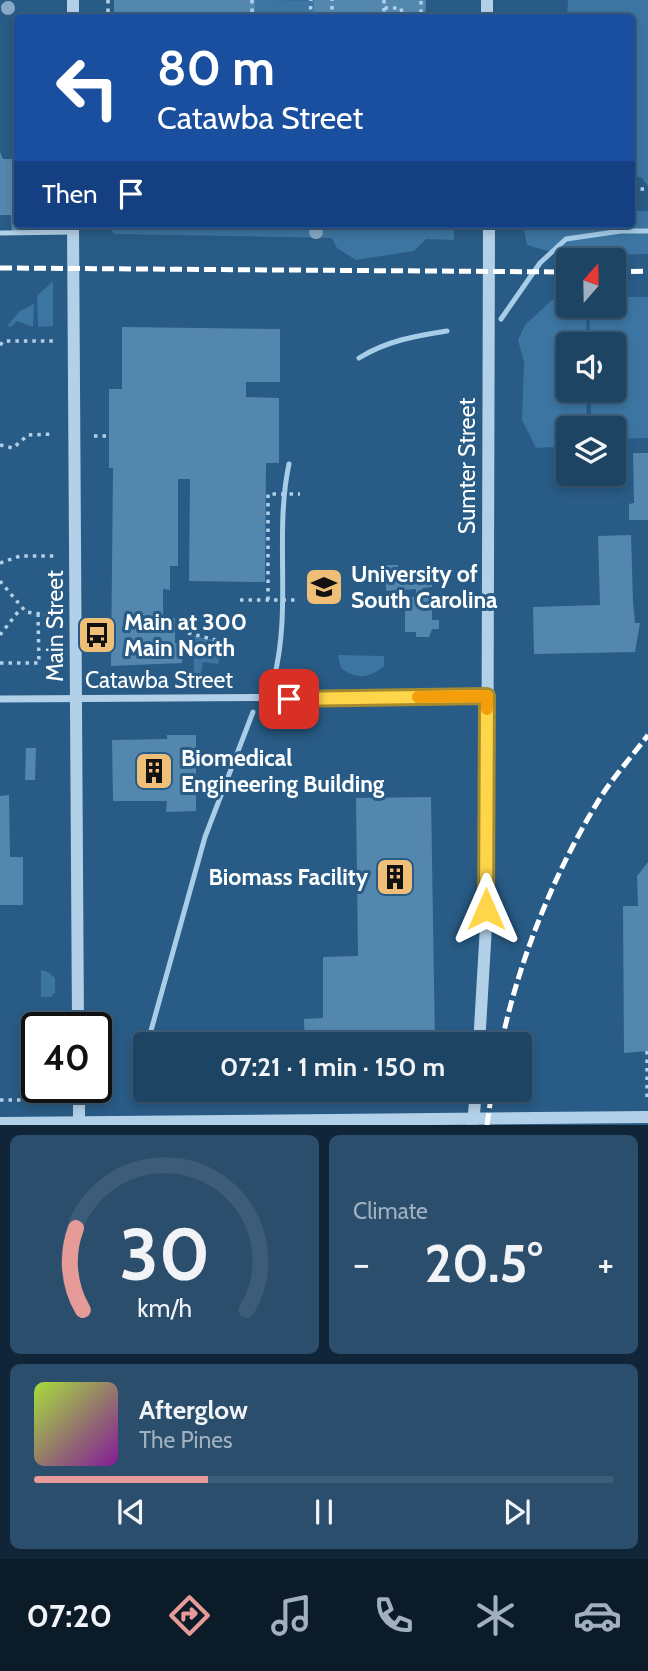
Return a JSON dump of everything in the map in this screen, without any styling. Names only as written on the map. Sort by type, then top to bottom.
[{"type":"street","name":"Main Street","points":[[74,228],[78,1012]]},
{"type":"street","name":"Sumter Street","points":[[480,1032],[486,909],[489,228]]},
{"type":"street","name":"Catawba Street","points":[[0,699],[487,696]]},
{"type":"street","points":[[473,1121],[475,1102]]},
{"type":"street","points":[[79,1103],[79,1122]]},
{"type":"street","points":[[0,1123],[500,1121],[648,1117]]},
{"type":"lane","points":[[0,233],[74,228]]},
{"type":"path","points":[[252,0],[252,14]]},
{"type":"path","points":[[384,0],[384,14]]},
{"type":"path","points":[[5,1],[12,4],[13,9],[7,13],[2,10],[5,1]]},
{"type":"path","points":[[246,8],[252,8]]},
{"type":"path","points":[[384,8],[401,8],[402,14]]},
{"type":"path","points":[[0,345],[4,341],[53,341]]},
{"type":"path","points":[[0,445],[13,448],[28,435],[54,434]]},
{"type":"path","points":[[94,436],[108,436]]},
{"type":"path","points":[[268,600],[268,494],[300,494]]},
{"type":"path","points":[[0,563],[20,556],[55,556]]},
{"type":"path","points":[[0,581],[21,608],[38,615],[55,616]]},
{"type":"path","points":[[240,600],[299,600]]},
{"type":"path","points":[[0,635],[21,608]]},
{"type":"path","points":[[0,663],[39,663],[38,615]]},
{"type":"path","points":[[188,633],[228,643]]},
{"type":"path","points":[[647,1051],[647,1099]]},
{"type":"path","points":[[0,1100],[21,1100]]},
{"type":"shaded area","points":[[255,0],[426,1],[425,14],[255,14]]},
{"type":"shaded area","points":[[568,0],[648,0],[648,186],[642,178],[635,176],[635,14],[567,14]]},
{"type":"shaded area","points":[[635,211],[648,211],[648,254],[626,254],[626,248],[556,248],[556,254],[527,245],[524,228],[635,228]]},
{"type":"shaded area","points":[[110,228],[454,228],[454,240],[426,239],[414,251],[356,260],[337,248],[332,238],[114,234]]},
{"type":"shaded area","points":[[53,281],[53,326],[38,327],[37,296]]},
{"type":"shaded area","points":[[626,297],[648,297],[648,438],[626,439],[626,416],[591,416],[591,402],[626,402],[626,332],[590,332],[589,318],[626,318]]},
{"type":"shaded area","points":[[552,300],[556,301],[556,318],[587,318],[586,332],[556,332],[556,402],[586,402],[587,416],[556,416],[556,448],[536,448],[522,420],[524,362],[518,340],[525,325]]},
{"type":"shaded area","points":[[34,304],[33,327],[17,321],[11,327],[7,326],[20,311]]},
{"type":"shaded area","points":[[193,636],[218,641],[221,650],[218,664],[203,662],[201,675],[194,675]]},
{"type":"shaded area","points":[[338,655],[384,656],[384,666],[374,673],[357,676],[341,668]]},
{"type":"shaded area","points":[[41,970],[55,978],[55,993],[51,997],[41,997]]},
{"type":"building","points":[[114,0],[255,0],[255,14],[114,14]]},
{"type":"building","points":[[314,0],[426,0],[425,14],[313,14]]},
{"type":"building","points":[[0,152],[3,159],[14,159],[14,228],[30,228],[30,235],[12,235],[11,215],[0,215]]},
{"type":"building","points":[[122,327],[280,329],[280,382],[246,382],[246,397],[279,398],[279,463],[266,463],[265,582],[189,581],[190,479],[178,479],[178,566],[170,566],[170,590],[163,589],[163,618],[175,618],[175,643],[182,643],[182,663],[111,666],[113,468],[109,468],[109,389],[122,389]]},
{"type":"building","points":[[633,453],[648,453],[648,520],[629,520],[629,504],[634,503]]},
{"type":"building","points":[[631,535],[635,623],[640,623],[635,652],[534,654],[533,607],[600,605],[598,536]]},
{"type":"building","points":[[385,565],[398,565],[398,570],[405,570],[405,576],[426,576],[426,570],[432,570],[432,587],[423,588],[423,597],[432,597],[432,620],[439,620],[439,629],[432,629],[429,637],[416,637],[416,632],[405,632],[405,597],[416,597],[416,589],[386,591]]},
{"type":"building","name":"Biomedical Engineering Building","points":[[167,735],[196,735],[196,811],[166,812],[167,801],[113,801],[112,740],[167,739]]},
{"type":"building","points":[[26,748],[36,748],[35,780],[25,780]]},
{"type":"building","points":[[9,795],[10,857],[23,857],[23,905],[0,905],[0,796]]},
{"type":"building","name":"Biomass Facility","points":[[431,797],[435,1032],[304,1032],[304,1019],[323,1018],[323,957],[358,956],[356,798]]},
{"type":"building","points":[[648,862],[648,1051],[624,1053],[623,906],[638,906],[637,876]]},
{"type":"waterway","points":[[501,319],[540,263],[566,239],[621,231],[648,231]]},
{"type":"waterway","points":[[359,358],[390,343],[447,331]]},
{"type":"waterway","points":[[274,678],[282,625],[283,517],[289,464]]},
{"type":"waterway","points":[[151,1032],[205,837],[253,712]]},
{"type":"railway","points":[[0,268],[556,272]]},
{"type":"railway","points":[[626,272],[648,271]]},
{"type":"railway","points":[[504,1032],[528,948],[554,884],[602,795],[648,735]]},
{"type":"railway","points":[[487,1125],[490,1102]]},
{"type":"slow traffic","points":[[418,697],[487,696],[487,709]]},
{"type":"place","name":"University of South Carolina","points":[[324,587]]},
{"type":"place","name":"Main at 300 Main North","points":[[97,635]]},
{"type":"place","name":"Biomedical Engineering Building","points":[[154,771]]},
{"type":"place","name":"Biomass Facility","points":[[395,877]]},
{"type":"route","points":[[289,699],[487,696],[486,909]]}]
